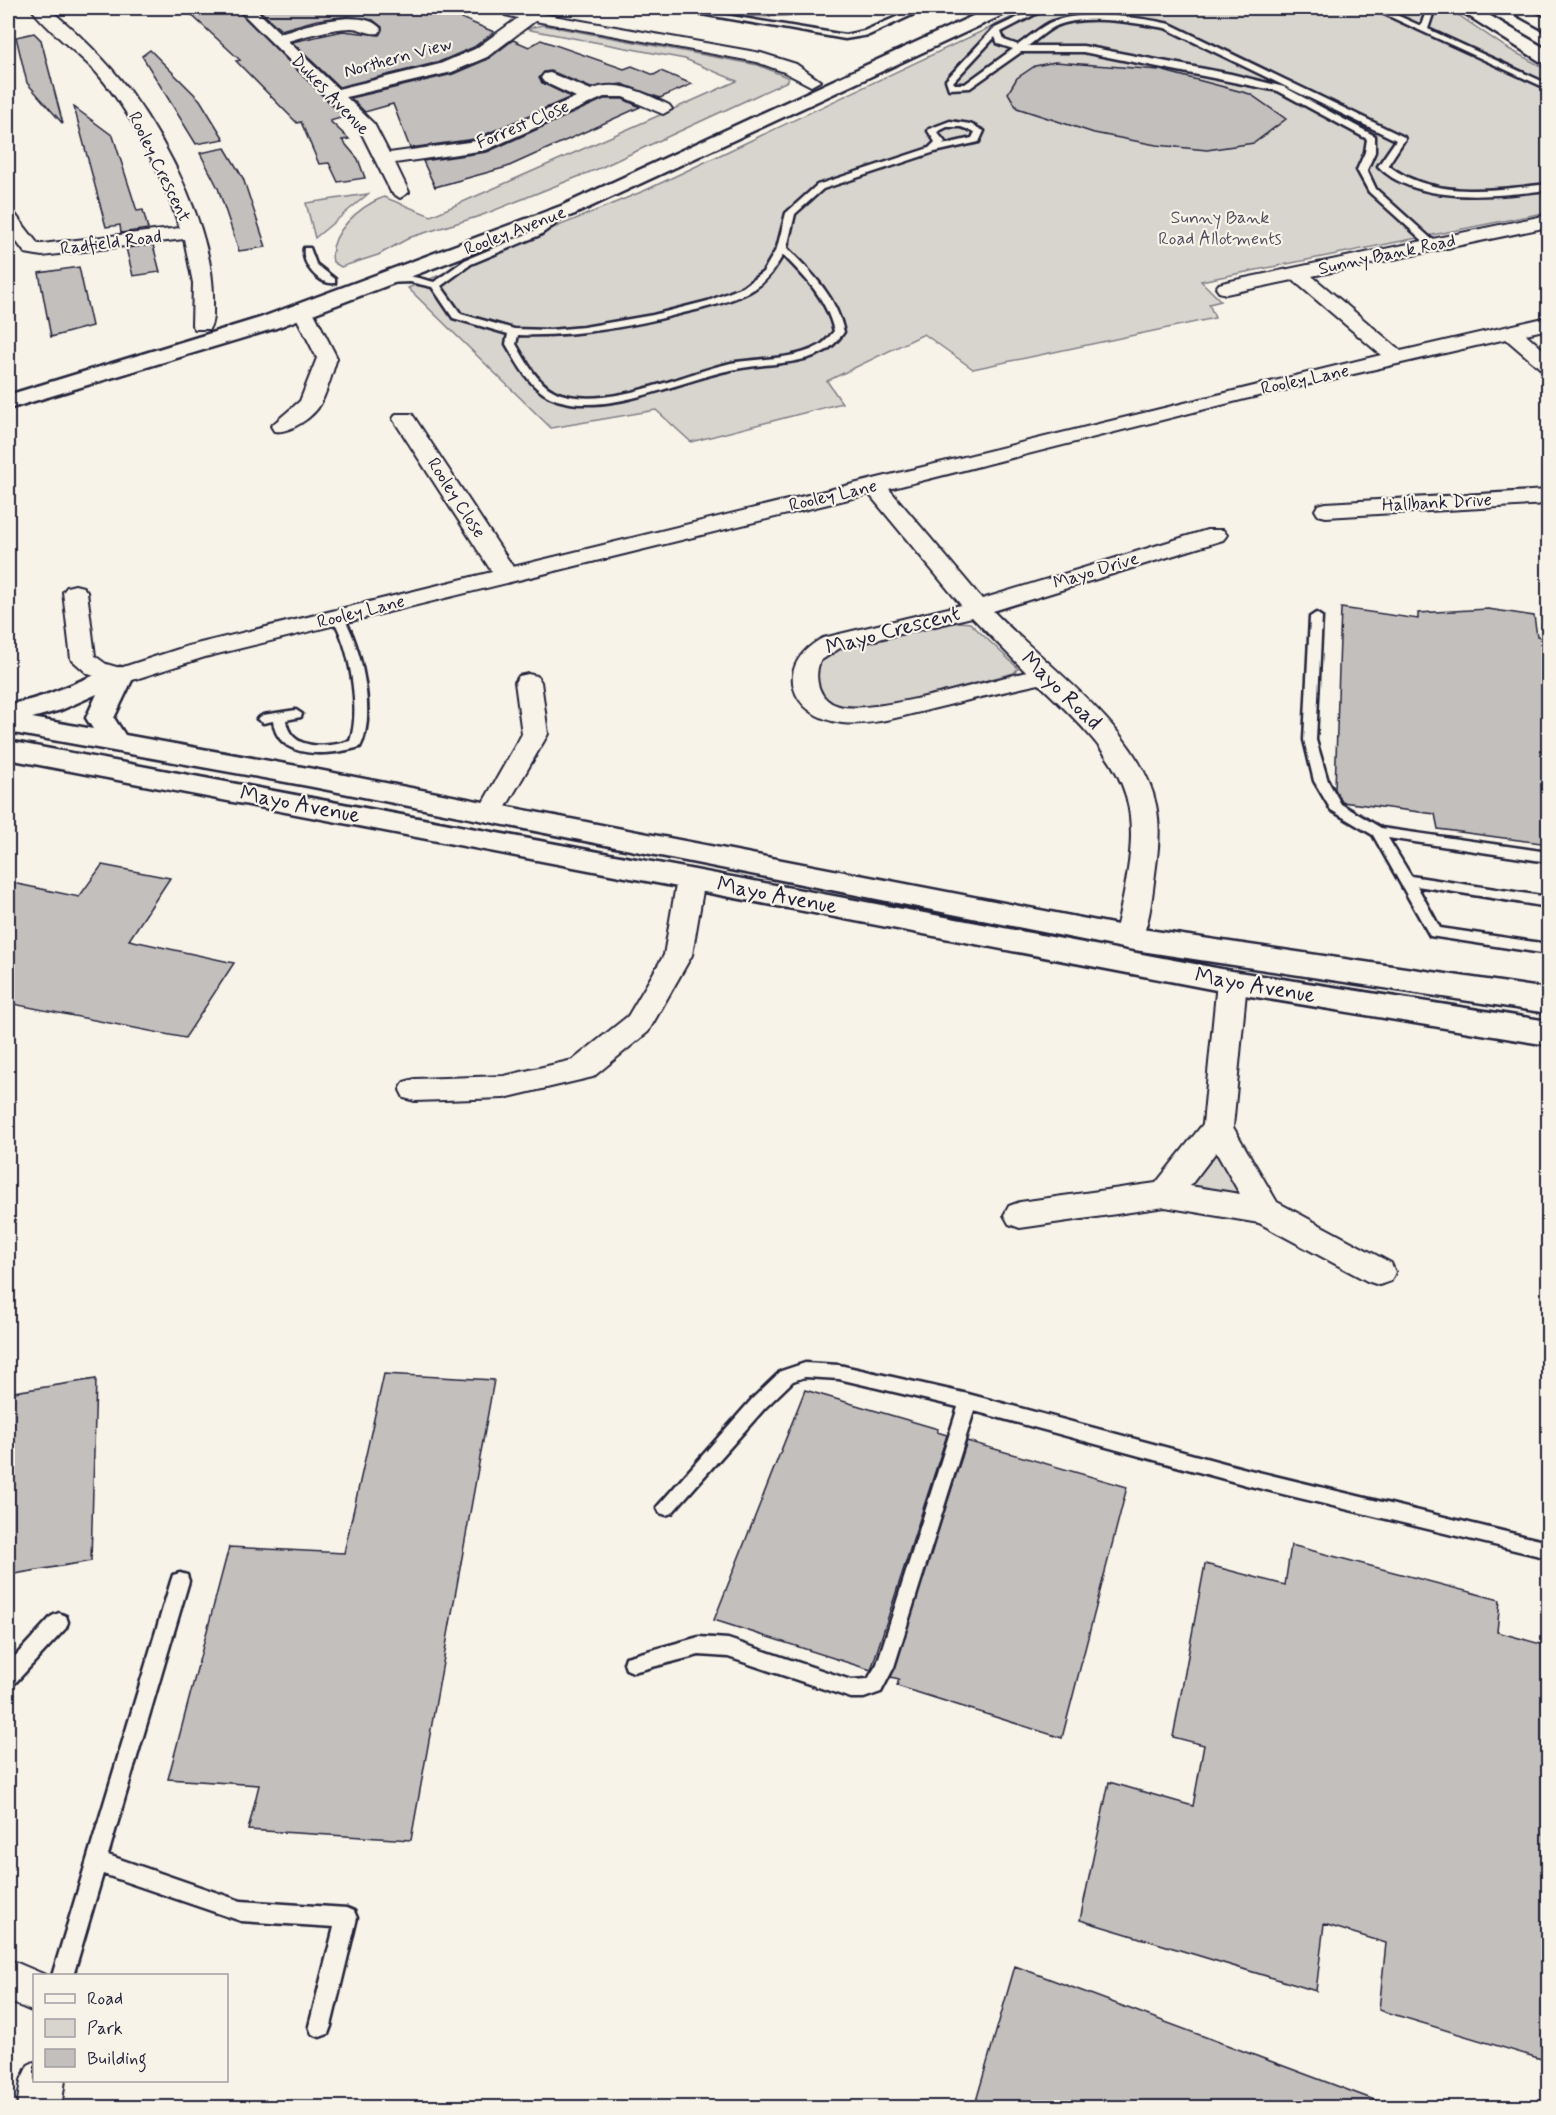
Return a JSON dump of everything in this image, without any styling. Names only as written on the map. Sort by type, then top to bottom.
[{"type":"main road","name":"Rooley Avenue","points":[[8,383],[202,325],[331,281],[549,200],[968,8]]},
{"type":"main road","name":"Rooley Avenue","points":[[8,402],[303,311],[568,210],[699,152],[1003,8]]},
{"type":"main road","points":[[1465,8],[1548,58]]},
{"type":"main road","points":[[1491,8],[1548,41]]},
{"type":"main road","points":[[1514,8],[1548,27]]},
{"type":"main road","points":[[1541,8],[1548,12]]},
{"type":"main road","points":[[8,713],[54,704],[98,681],[120,676]]},
{"type":"main road","points":[[115,741],[100,718],[106,696],[116,688],[120,676]]},
{"type":"main road","name":"Mayo Avenue","points":[[8,723],[115,741],[1128,938],[1548,1001]]},
{"type":"main road","name":"Mayo Avenue","points":[[8,750],[1232,982],[1548,1033]]},
{"type":"street","name":"Rooley Crescent","points":[[39,8],[82,46],[123,94],[153,146],[199,258],[205,296],[202,325]]},
{"type":"street","name":"Dukes Avenue","points":[[245,8],[368,128],[400,192]]},
{"type":"street","points":[[511,12],[761,58],[790,68],[811,81]]},
{"type":"street","name":"Northern View","points":[[334,95],[456,63],[494,45],[532,16]]},
{"type":"street","points":[[275,39],[348,22],[368,24],[373,29]]},
{"type":"street","name":"Forrest Close","points":[[550,78],[591,97]]},
{"type":"street","name":"Forrest Close","points":[[383,159],[480,146],[601,92],[626,92],[663,109]]},
{"type":"street","name":"Radfield Road","points":[[8,219],[32,249],[52,250],[190,233]]},
{"type":"street","name":"Sunny Bank Road","points":[[1226,288],[1548,221]]},
{"type":"street","points":[[1298,274],[1398,359]]},
{"type":"street","points":[[282,426],[310,404],[327,358],[303,311]]},
{"type":"street","name":"Rooley Lane","points":[[120,676],[197,651],[1244,393],[1548,323]]},
{"type":"street","points":[[1511,332],[1548,365]]},
{"type":"street","name":"Rooley Close","points":[[404,419],[507,576]]},
{"type":"street","name":"Mayo Road","points":[[874,486],[977,608],[1044,675],[1087,713],[1111,741],[1128,766],[1140,791],[1145,838],[1139,887],[1128,938]]},
{"type":"street","name":"Hallbank Drive","points":[[1326,510],[1548,497]]},
{"type":"street","name":"Mayo Drive","points":[[977,608],[1215,535]]},
{"type":"street","points":[[75,592],[83,659],[97,669],[120,676]]},
{"type":"street","name":"Mayo Crescent","points":[[977,608],[832,643],[813,653],[805,669],[808,696],[822,708],[844,715],[884,712],[1044,675]]},
{"type":"street","points":[[490,813],[535,734],[528,682]]},
{"type":"street","points":[[414,1089],[504,1087],[582,1069],[638,1024],[667,975],[678,955],[691,879]]},
{"type":"street","points":[[1165,1194],[1218,1127],[1232,982]]},
{"type":"street","points":[[1218,1127],[1266,1211]]},
{"type":"street","points":[[1020,1215],[1165,1194],[1266,1211],[1378,1272]]},
{"type":"street","points":[[8,1980],[33,1991]]},
{"type":"street","points":[[39,2108],[43,2082]]},
{"type":"lane","points":[[671,8],[845,37],[866,33],[923,8]]},
{"type":"lane","points":[[1043,8],[996,31],[949,82],[952,87],[967,86],[1052,25],[1087,18],[1132,20],[1167,26],[1283,86],[1372,138],[1370,152],[1362,170],[1372,190],[1433,245]]},
{"type":"lane","points":[[1376,8],[1548,87]]},
{"type":"lane","points":[[1424,30],[1431,8]]},
{"type":"lane","points":[[996,31],[1001,42],[1020,49],[1083,49],[1283,86],[1401,138],[1383,166],[1391,176],[1413,186],[1455,191],[1548,187]]},
{"type":"lane","points":[[386,280],[411,279],[436,285],[457,316],[514,332],[584,330],[653,318],[712,303],[747,289],[767,274],[782,248],[791,213],[820,187],[932,150],[976,140],[980,131],[965,124],[944,123],[932,131],[940,142],[932,150]]},
{"type":"lane","points":[[436,285],[468,262],[537,232],[568,210]]},
{"type":"lane","points":[[514,332],[511,344],[528,373],[542,388],[562,398],[591,400],[642,391],[731,366],[780,361],[822,349],[839,333],[835,311],[819,287],[782,248]]},
{"type":"lane","points":[[307,250],[311,265],[331,281]]},
{"type":"lane","points":[[279,717],[282,733],[290,743],[313,749],[341,749],[355,744],[361,735],[349,636],[338,618]]},
{"type":"lane","points":[[1316,618],[1310,740],[1321,782],[1336,807],[1378,832],[1548,857]]},
{"type":"lane","points":[[263,719],[296,714]]},
{"type":"lane","points":[[1378,832],[1435,932],[1548,950]]},
{"type":"lane","points":[[1407,880],[1548,902]]},
{"type":"lane","points":[[666,1507],[774,1387],[787,1376],[805,1370],[839,1372],[968,1401],[1250,1478],[1548,1550]]},
{"type":"lane","points":[[633,1662],[712,1645],[728,1648],[851,1689],[874,1686],[885,1667],[968,1401]]},
{"type":"lane","points":[[63,1974],[180,1581]]},
{"type":"lane","points":[[8,1677],[59,1622]]},
{"type":"lane","points":[[95,1861],[241,1911],[347,1918],[320,2026]]},
{"type":"green space","points":[[688,8],[835,8],[799,15],[762,17]]},
{"type":"green space","name":"Sunny Bank Road Allotments","points":[[1031,8],[1448,8],[1507,48],[1548,70],[1548,212],[1201,281],[1221,301],[1209,304],[1215,318],[973,369],[924,334],[827,381],[842,403],[691,442],[656,410],[551,428],[408,288],[646,190]]},
{"type":"green space","points":[[543,25],[758,65],[789,78],[788,81],[600,168],[480,216],[411,237],[378,255],[341,267],[333,262],[332,252],[340,232],[356,214],[375,201],[384,197],[431,216],[737,81],[685,59],[525,29]]},
{"type":"green space","points":[[368,194],[315,238],[306,203]]},
{"type":"green space","points":[[959,622],[970,623],[1018,668],[1014,673],[912,700],[871,708],[851,708],[834,704],[822,695],[817,671],[830,652]]},
{"type":"green space","points":[[1219,1141],[1256,1203],[1179,1190]]},
{"type":"building","points":[[184,8],[235,8],[344,117],[330,121],[349,139],[342,140],[358,159],[365,178],[338,182],[329,163],[319,164],[301,122],[297,123],[236,61],[240,60]]},
{"type":"building","points":[[257,8],[459,8],[461,18],[494,32],[474,47],[439,62],[339,87],[292,42],[343,31],[379,35],[382,27],[373,20],[348,16],[317,20],[281,30]]},
{"type":"building","points":[[34,33],[41,40],[63,124],[27,83],[16,37]]},
{"type":"building","points":[[513,40],[529,47],[541,40],[624,69],[632,66],[654,75],[661,71],[692,84],[660,98],[622,84],[591,88],[551,71],[544,72],[539,78],[542,83],[571,97],[475,139],[410,148],[393,104],[365,112],[351,98],[453,74],[488,59]]},
{"type":"building","points":[[150,50],[200,100],[224,139],[196,144],[142,56]]},
{"type":"building","points":[[1055,62],[1160,70],[1250,94],[1286,119],[1254,143],[1207,150],[1156,145],[1094,133],[1017,108],[1008,93],[1017,78],[1035,66]]},
{"type":"building","points":[[604,99],[623,99],[640,107],[507,167],[435,187],[423,161],[487,152]]},
{"type":"building","points":[[74,107],[113,136],[137,211],[143,210],[148,229],[121,233],[120,225],[106,227]]},
{"type":"building","points":[[225,148],[243,178],[266,247],[239,251],[218,188],[200,153]]},
{"type":"building","points":[[153,245],[160,272],[133,276],[126,248]]},
{"type":"building","points":[[79,267],[92,326],[51,337],[39,273]]},
{"type":"building","points":[[1341,608],[1418,619],[1418,613],[1488,609],[1534,616],[1537,636],[1548,638],[1548,844],[1438,829],[1435,814],[1342,802],[1335,789]]},
{"type":"building","points":[[102,865],[170,878],[129,940],[234,963],[185,1038],[8,1003],[8,882],[79,897]]},
{"type":"building","points":[[384,1374],[494,1380],[411,1840],[248,1830],[259,1785],[168,1779],[229,1547],[344,1553]]},
{"type":"building","points":[[96,1379],[91,1561],[8,1575],[8,1393]]},
{"type":"building","points":[[805,1390],[938,1429],[937,1432],[947,1435],[871,1670],[714,1620]]},
{"type":"building","points":[[967,1441],[1127,1487],[1062,1738],[897,1686],[899,1679],[891,1677]]},
{"type":"building","points":[[1291,1545],[1500,1600],[1497,1632],[1548,1646],[1548,2061],[1379,2010],[1386,1943],[1324,1924],[1316,1991],[1080,1920],[1109,1782],[1193,1806],[1204,1745],[1173,1737],[1205,1564],[1285,1585]]},
{"type":"building","points":[[1015,1966],[1388,2105],[1387,2108],[974,2108]]}]
